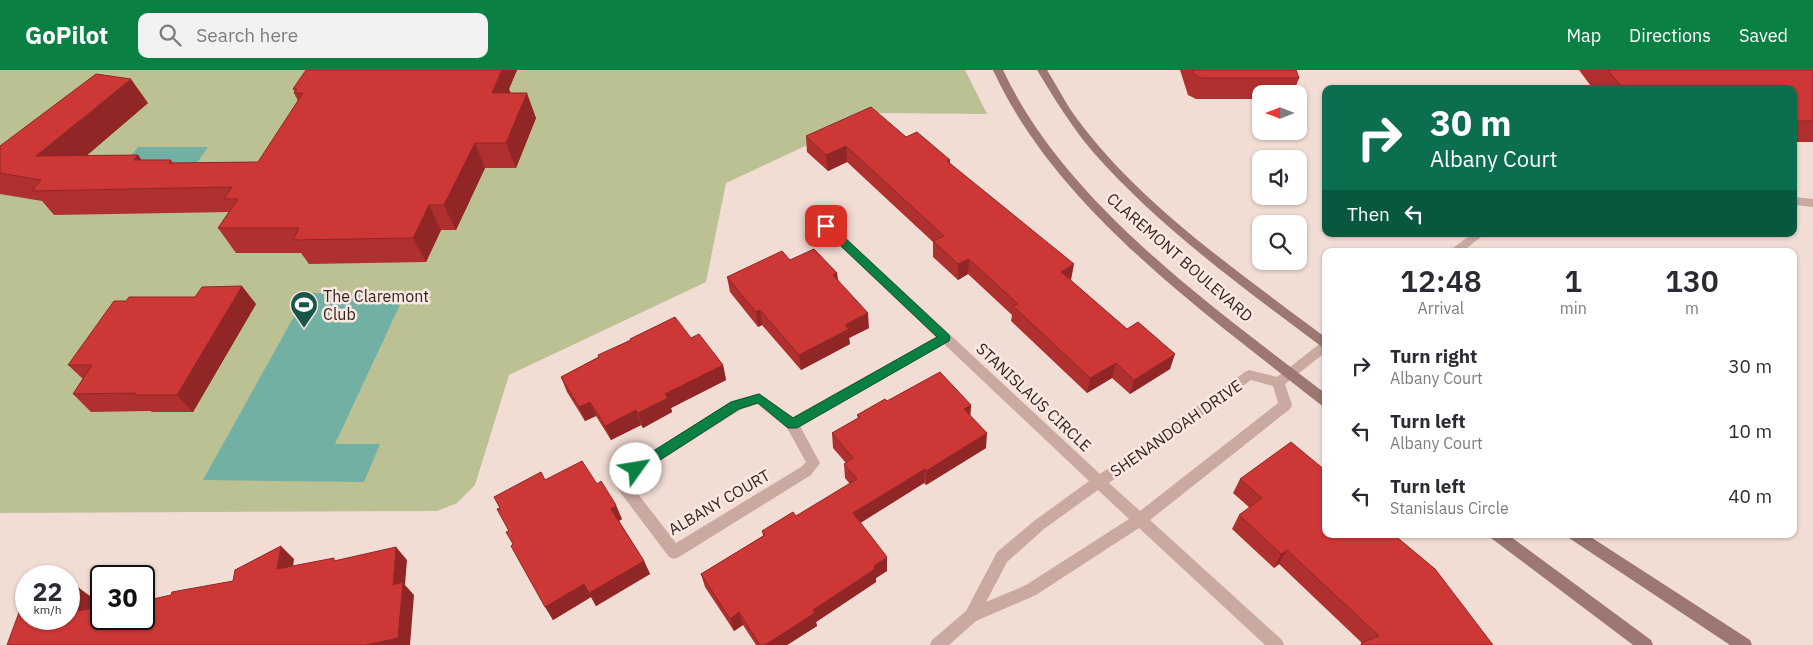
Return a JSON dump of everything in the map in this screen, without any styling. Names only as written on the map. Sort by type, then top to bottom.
[{"type":"main road","name":"CLAREMONT BOULEVARD","points":[[998,70],[1007,91],[1045,150],[1112,224],[1204,305],[1322,398]]},
{"type":"main road","name":"CLAREMONT BOULEVARD","points":[[1042,70],[1049,84],[1089,141],[1154,208],[1322,342]]},
{"type":"main road","points":[[1501,538],[1645,645]]},
{"type":"main road","points":[[1580,538],[1744,645]]},
{"type":"street","points":[[1797,201],[1813,203]]},
{"type":"street","name":"STANISLAUS CIRCLE","points":[[812,214],[1276,645]]},
{"type":"street","points":[[1459,248],[1475,237]]},
{"type":"street","points":[[792,424],[945,338]]},
{"type":"street","points":[[1278,382],[1322,348]]},
{"type":"street","name":"SHENANDOAH DRIVE","points":[[938,645],[971,616],[1032,590],[1140,519],[1285,405],[1278,382],[1249,375],[1039,525],[1002,557],[971,616]]},
{"type":"street","name":"ALBANY COURT","points":[[759,398],[792,424],[813,463],[806,471],[674,552],[619,480],[735,406],[759,398]]},
{"type":"green space","name":"The Claremont Club","points":[[0,70],[965,70],[987,114],[876,113],[726,183],[706,282],[509,375],[475,485],[457,503],[437,511],[0,513]]},
{"type":"water","points":[[138,147],[208,147],[192,170],[119,170]]},
{"type":"water","points":[[307,293],[405,294],[335,444],[380,444],[364,482],[203,480]]},
{"type":"building","points":[[306,70],[502,70],[492,93],[527,93],[506,143],[475,143],[444,205],[429,205],[413,238],[293,240],[299,228],[218,228],[238,199],[224,199],[232,187],[32,191],[41,180],[0,173],[0,146],[96,74],[131,79],[36,156],[138,155],[134,160],[171,160],[169,163],[258,162],[303,93],[294,93],[297,89],[293,89]]},
{"type":"building","points":[[1192,70],[1296,70],[1299,78],[1202,78],[1193,74]]},
{"type":"building","points":[[1608,70],[1813,70],[1813,121],[1797,121],[1797,85],[1620,85]]},
{"type":"building","points":[[871,107],[906,137],[917,132],[950,160],[947,161],[1074,264],[1061,272],[1127,329],[1138,322],[1175,354],[1134,380],[1116,363],[1090,378],[1013,306],[1018,304],[969,259],[958,264],[933,241],[944,236],[846,146],[826,155],[806,136]]},
{"type":"building","points":[[814,249],[837,273],[833,275],[868,313],[845,325],[849,329],[799,355],[760,310],[756,312],[727,277],[782,251],[790,260]]},
{"type":"building","points":[[242,286],[177,395],[135,395],[135,393],[73,394],[92,365],[68,365],[114,301],[126,301],[129,297],[195,297],[202,287]]},
{"type":"building","points":[[675,317],[691,338],[699,334],[723,365],[665,394],[668,398],[638,413],[636,410],[605,426],[590,402],[579,407],[561,377],[599,357],[598,355]]},
{"type":"building","points":[[940,372],[971,405],[964,409],[987,433],[853,513],[887,557],[874,566],[875,569],[813,610],[815,613],[765,645],[760,645],[739,612],[730,619],[701,574],[765,535],[762,531],[793,512],[796,516],[857,479],[844,464],[853,458],[832,433],[860,417],[857,415],[885,399],[887,401]]},
{"type":"building","points":[[1291,442],[1322,468],[1322,538],[1398,538],[1435,569],[1493,645],[1363,645],[1361,643],[1379,636],[1287,550],[1281,554],[1239,515],[1262,498],[1240,479]]},
{"type":"building","points":[[582,461],[597,484],[601,481],[616,505],[611,509],[644,561],[589,593],[584,584],[545,607],[511,546],[513,544],[506,532],[509,531],[497,509],[500,508],[494,497],[541,472],[545,480]]},
{"type":"building","points":[[281,546],[277,569],[334,558],[334,561],[396,547],[393,585],[403,582],[398,638],[366,645],[7,645],[15,623],[15,630],[80,630],[80,610],[90,609],[90,630],[155,630],[155,599],[171,595],[172,592],[233,581],[235,570]]},
{"type":"place","name":"The Claremont Club","points":[[304,329]]},
{"type":"route","points":[[636,469],[735,406],[759,398],[792,424],[945,338],[826,226]]}]
